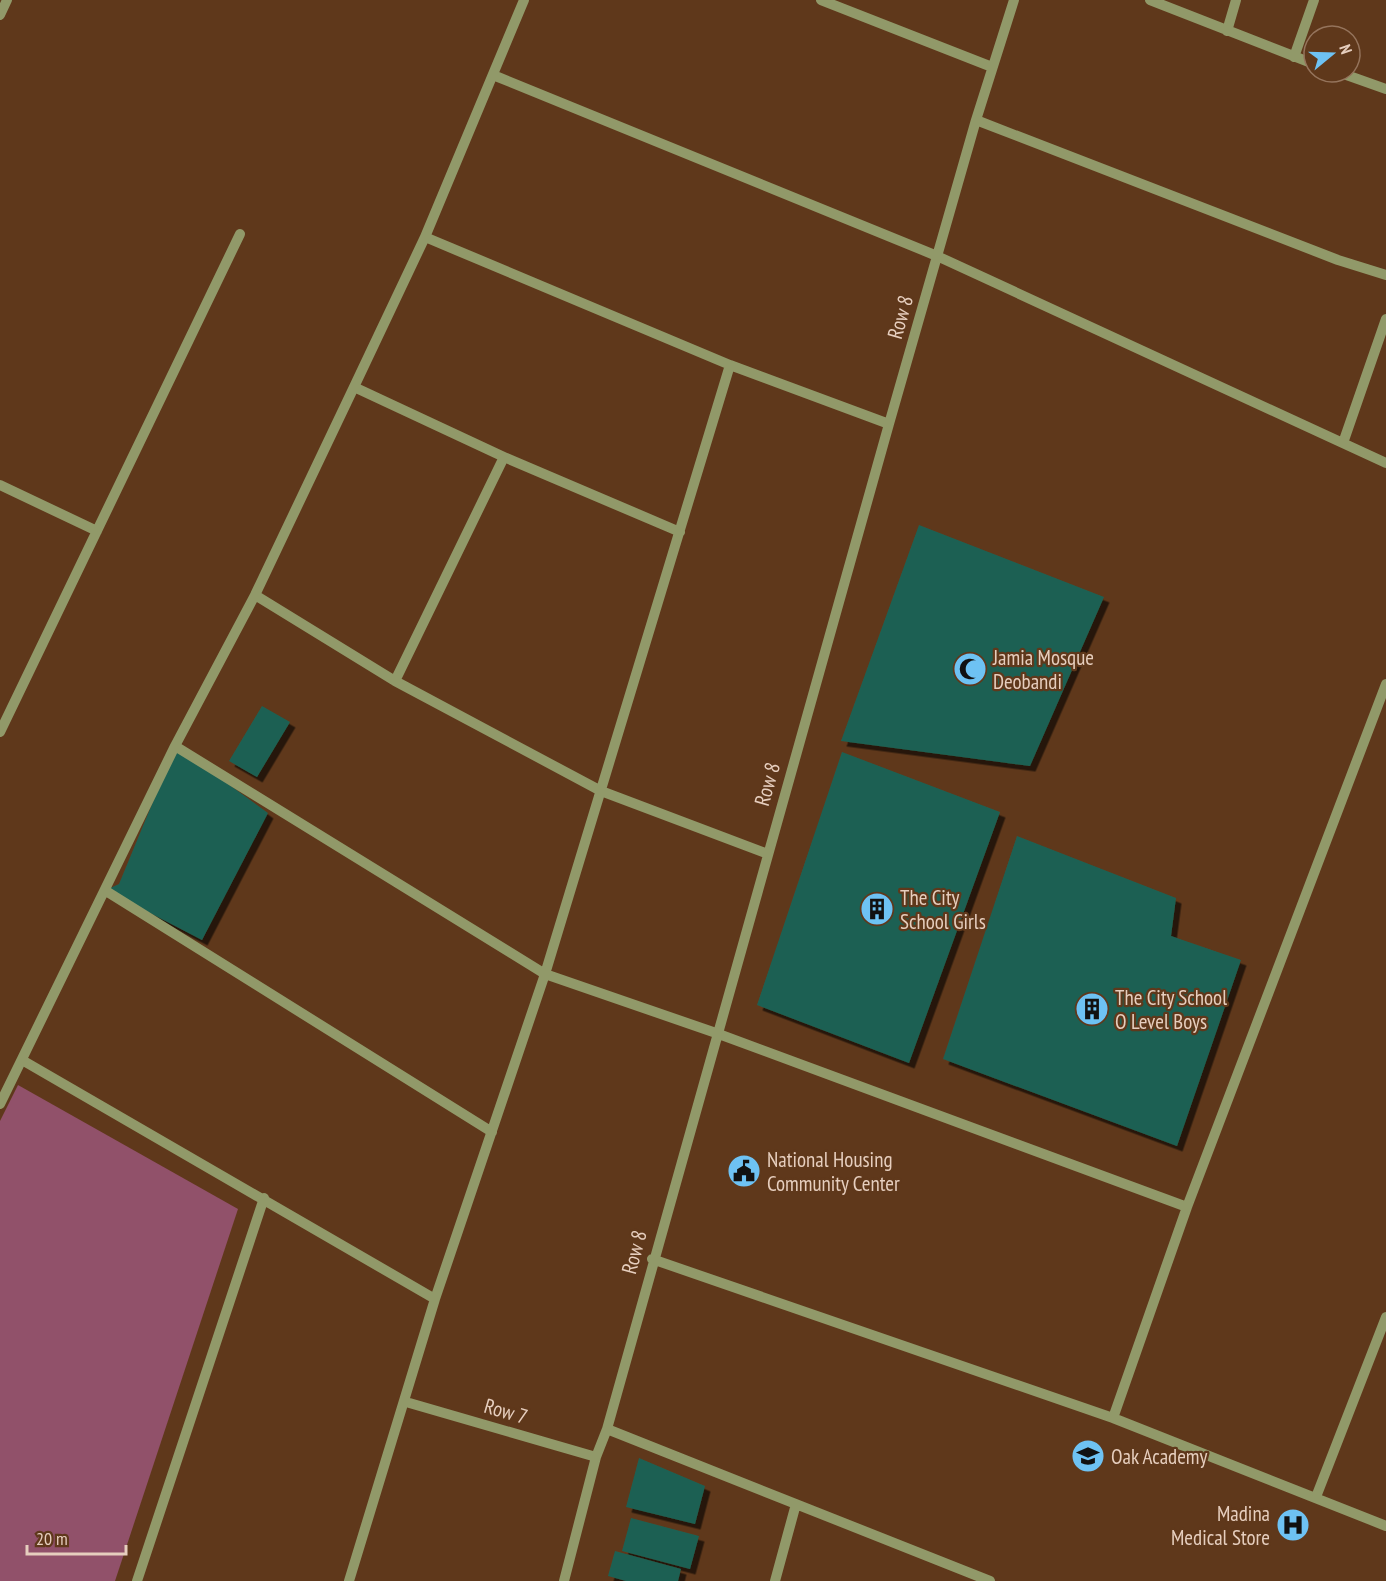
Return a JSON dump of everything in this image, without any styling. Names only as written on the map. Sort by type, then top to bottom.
[{"type":"street","points":[[0,15],[7,0]]},
{"type":"street","points":[[0,1104],[175,746],[255,595],[354,387],[425,237],[524,0]]},
{"type":"street","points":[[821,0],[992,67]]},
{"type":"street","name":"Row 8","points":[[564,1581],[652,1259],[937,255],[1014,0]]},
{"type":"street","points":[[1150,0],[1302,60]]},
{"type":"street","points":[[1227,31],[1236,0]]},
{"type":"street","points":[[1293,57],[1314,0]]},
{"type":"street","points":[[493,75],[937,255],[1386,463]]},
{"type":"street","points":[[1362,80],[1386,89]]},
{"type":"street","points":[[976,120],[1338,260],[1386,274]]},
{"type":"street","points":[[0,732],[240,234]]},
{"type":"street","points":[[425,237],[730,365],[889,424]]},
{"type":"street","points":[[1343,443],[1386,319]]},
{"type":"street","points":[[349,1581],[406,1402],[435,1299],[545,974],[730,365]]},
{"type":"street","points":[[354,387],[504,457],[680,532]]},
{"type":"street","points":[[395,681],[504,457]]},
{"type":"street","points":[[0,485],[97,531]]},
{"type":"street","points":[[255,595],[395,681],[601,791],[768,854]]},
{"type":"street","points":[[1113,1418],[1187,1207],[1386,684]]},
{"type":"street","points":[[175,746],[545,974],[716,1033],[1187,1207]]},
{"type":"street","points":[[106,891],[492,1132]]},
{"type":"street","points":[[22,1060],[435,1299]]},
{"type":"street","points":[[138,1581],[264,1198]]},
{"type":"street","points":[[652,1259],[1113,1418],[1386,1526]]},
{"type":"street","points":[[1316,1497],[1386,1317]]},
{"type":"street","name":"Row 7","points":[[406,1402],[597,1457]]},
{"type":"street","points":[[607,1429],[990,1581]]},
{"type":"street","points":[[775,1581],[796,1504]]},
{"type":"shaded area","points":[[18,1085],[238,1209],[115,1581],[0,1581],[0,1121]]},
{"type":"building","name":"Jamia Mosque Deobandi","points":[[919,525],[1104,597],[1030,766],[841,741]]},
{"type":"building","points":[[262,706],[290,722],[257,777],[229,761]]},
{"type":"building","points":[[176,746],[268,813],[202,940],[106,890],[119,884]]},
{"type":"building","name":"The City School Girls","points":[[842,752],[1000,812],[909,1063],[757,1005]]},
{"type":"building","name":"The City School O Level Boys","points":[[1017,836],[1176,898],[1171,936],[1241,960],[1177,1146],[943,1059]]},
{"type":"building","points":[[639,1458],[705,1486],[695,1524],[626,1507]]},
{"type":"building","points":[[631,1518],[699,1536],[690,1569],[622,1551]]},
{"type":"building","points":[[615,1551],[681,1569],[678,1581],[626,1581],[608,1576]]},
{"type":"place","name":"Jamia Mosque Deobandi","points":[[970,669]]},
{"type":"place","name":"The City School Girls","points":[[877,909]]},
{"type":"place","name":"The City School O Level Boys","points":[[1092,1009]]},
{"type":"place","name":"National Housing Community Center","points":[[744,1171]]},
{"type":"place","name":"Oak Academy","points":[[1088,1456]]},
{"type":"place","name":"Madina Medical Store","points":[[1293,1525]]}]
